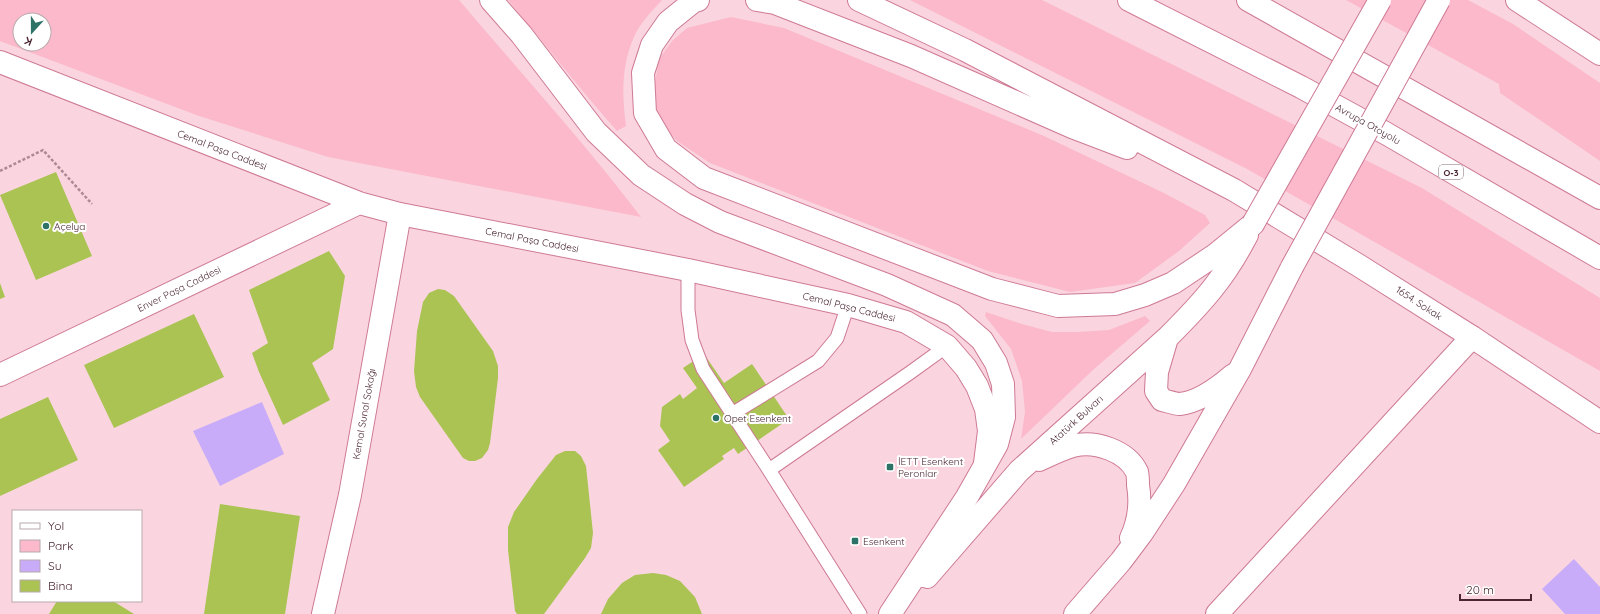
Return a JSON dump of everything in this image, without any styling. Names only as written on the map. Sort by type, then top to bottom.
[{"type":"main road","points":[[491,0],[521,34],[596,132],[641,175],[685,204],[720,222],[887,285],[953,315],[982,340],[996,363],[1003,384],[1004,417],[997,444],[967,497],[890,614]]},
{"type":"main road","points":[[698,0],[694,1],[668,22],[652,45],[643,73],[645,113],[666,149],[704,178],[992,289],[1058,306],[1115,304],[1145,295],[1173,283],[1215,255],[1253,224]]},
{"type":"main road","points":[[757,0],[775,3],[911,56],[1072,127],[1234,190]]},
{"type":"main road","points":[[859,0],[965,50],[1234,190]]},
{"type":"main road","name":"Avrupa Otoyolu","points":[[1129,0],[1314,94],[1387,134],[1600,258]]},
{"type":"main road","points":[[1248,0],[1600,198]]},
{"type":"main road","name":"Atatürk Bulvarı","points":[[895,614],[1019,471],[1167,338],[1214,288],[1233,260],[1380,0]]},
{"type":"main road","points":[[1075,614],[1122,561],[1174,484],[1240,369],[1292,267],[1439,0]]},
{"type":"main road","points":[[1517,0],[1600,54]]},
{"type":"main road","points":[[1524,0],[1600,38]]},
{"type":"main road","name":"Cemal Paşa Caddesi","points":[[0,62],[359,203],[400,214],[688,270],[848,305],[906,322],[947,346],[966,368],[977,386],[986,409],[989,431],[985,467]]},
{"type":"main road","name":"1654. Sokak","points":[[1234,190],[1358,265],[1600,422]]},
{"type":"main road","name":"Enver Paşa Caddesi","points":[[0,375],[359,203]]},
{"type":"main road","name":"Kemal Sunal Sokağı","points":[[323,614],[350,495],[400,214]]},
{"type":"main road","points":[[1167,338],[1157,372],[1156,391],[1162,400],[1180,404],[1197,398],[1223,384],[1240,369]]},
{"type":"main road","points":[[1217,614],[1472,338]]},
{"type":"main road","points":[[1019,471],[1051,454],[1074,446],[1092,445],[1109,448],[1128,461],[1137,473],[1140,499],[1137,525],[1122,561]]},
{"type":"lane","points":[[688,270],[688,310],[692,340],[703,370],[769,470],[860,614]]},
{"type":"lane","points":[[732,414],[818,361],[837,338],[848,305]]},
{"type":"lane","points":[[769,470],[947,346]]},
{"type":"path","points":[[0,171],[43,150],[92,204]]},
{"type":"green space","points":[[0,0],[459,0],[574,134],[641,217],[328,157],[199,116],[29,52],[52,52],[52,12],[12,12],[12,46],[0,41]]},
{"type":"green space","points":[[508,0],[662,0],[646,17],[634,37],[630,48],[625,70],[623,92],[626,126],[617,131]]},
{"type":"green space","points":[[910,0],[1042,0],[1422,188],[1600,298],[1600,371],[1247,169]]},
{"type":"green space","points":[[1346,0],[1468,0],[1513,24],[1600,83],[1600,161],[1500,93],[1499,84]]},
{"type":"green space","points":[[731,17],[784,28],[1044,136],[1164,193],[1205,215],[1210,223],[1179,251],[1135,283],[1070,292],[988,271],[710,163],[677,141],[663,125],[655,109],[655,82],[659,59],[672,41],[687,28]]},
{"type":"green space","points":[[986,312],[1052,332],[1109,330],[1145,316],[1150,321],[1094,369],[1021,439],[1025,412],[1022,381],[1011,349],[985,316]]},
{"type":"water","points":[[262,402],[284,454],[220,486],[193,431]]},
{"type":"water","points":[[1574,559],[1600,587],[1600,614],[1565,614],[1542,589]]},
{"type":"building","name":"Açelya","points":[[56,172],[92,256],[36,280],[0,195]]},
{"type":"building","points":[[329,251],[345,276],[333,349],[312,363],[330,400],[283,425],[252,353],[268,343],[249,290]]},
{"type":"building","points":[[0,283],[5,297],[0,299]]},
{"type":"building","points":[[438,289],[445,290],[454,296],[493,351],[498,366],[498,378],[490,443],[488,450],[482,458],[475,461],[469,461],[463,458],[420,397],[416,387],[414,371],[417,331],[423,302],[429,293]]},
{"type":"building","points":[[194,314],[224,377],[114,428],[84,365]]},
{"type":"building","points":[[704,354],[724,383],[752,364],[789,419],[738,454],[734,448],[722,456],[724,459],[684,487],[658,450],[670,441],[660,426],[662,407],[680,394],[683,399],[697,388],[683,368]]},
{"type":"building","points":[[48,397],[78,460],[0,496],[0,419]]},
{"type":"building","points":[[565,451],[575,451],[581,456],[586,466],[593,533],[591,548],[544,614],[517,614],[515,611],[508,550],[508,527],[514,512],[537,479],[556,455]]},
{"type":"building","points":[[220,504],[300,516],[285,614],[204,614]]},
{"type":"building","points":[[653,573],[666,575],[680,581],[695,597],[702,614],[601,614],[608,599],[622,583],[635,575]]},
{"type":"building","points":[[56,602],[115,602],[134,614],[49,614]]},
{"type":"place","name":"Açelya","points":[[46,226]]},
{"type":"place","name":"Opet Esenkent","points":[[716,418]]},
{"type":"place","name":"İETT Esenkent Peronlar","points":[[890,467]]},
{"type":"place","name":"Esenkent","points":[[855,541]]}]
